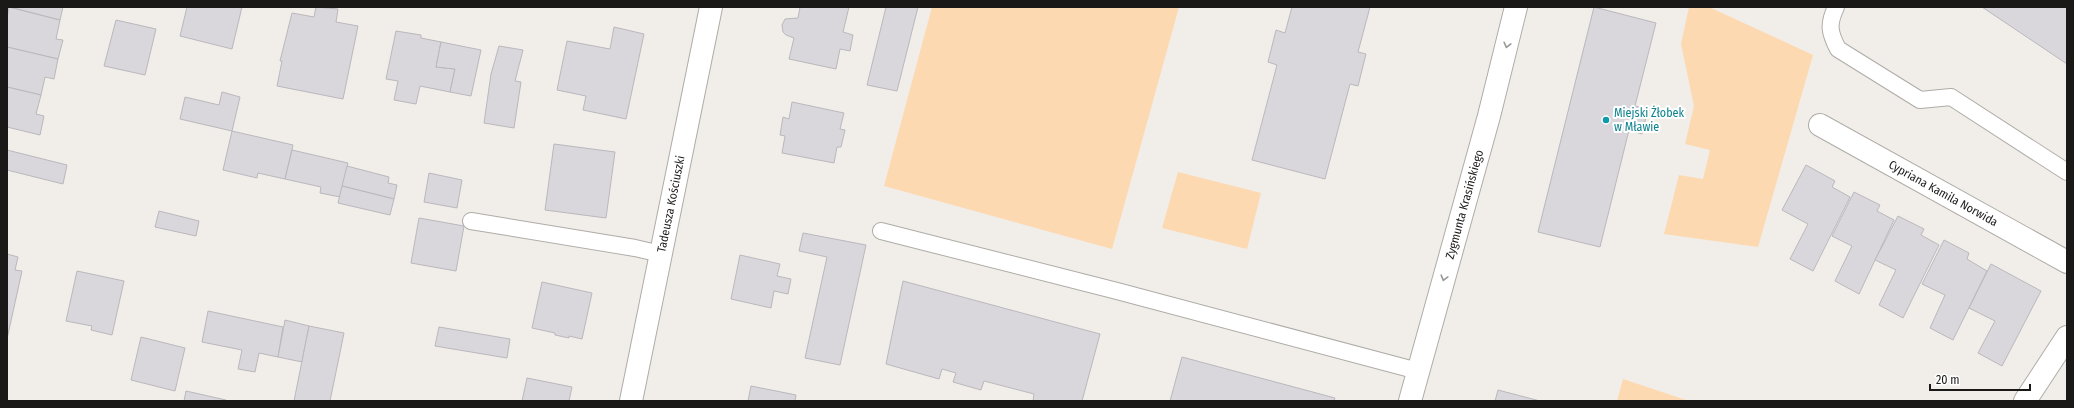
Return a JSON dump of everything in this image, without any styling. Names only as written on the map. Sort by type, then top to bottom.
[{"type":"street","name":"Tadeusza Kościuszki","points":[[631,401],[711,7]]},
{"type":"street","name":"Zygmunta Krasińskiego","points":[[1410,401],[1489,116],[1516,7]]},
{"type":"street","name":"Cypriana Kamila Norwida","points":[[1820,125],[2067,262]]},
{"type":"street","points":[[2025,401],[2067,337]]},
{"type":"lane","points":[[1836,7],[1831,19],[1831,36],[1838,49],[1920,100],[1951,97],[2067,172]]},
{"type":"lane","points":[[471,221],[635,248],[661,254]]},
{"type":"lane","points":[[881,231],[1109,289],[1418,371]]},
{"type":"shaded area","points":[[932,7],[1179,7],[1112,249],[884,186]]},
{"type":"shaded area","points":[[1689,7],[1709,7],[1813,55],[1758,247],[1664,234],[1679,175],[1703,179],[1710,150],[1685,144],[1694,106],[1681,44]]},
{"type":"shaded area","points":[[1178,172],[1261,193],[1247,249],[1162,228]]},
{"type":"shaded area","points":[[1623,379],[1689,401],[1617,401]]},
{"type":"building","points":[[9,7],[60,20],[56,39],[63,40],[58,59],[7,47],[7,18]]},
{"type":"building","points":[[10,7],[63,7],[60,20]]},
{"type":"building","points":[[187,7],[242,7],[232,49],[180,36]]},
{"type":"building","points":[[316,7],[338,9],[336,22],[358,26],[343,99],[277,86],[282,61],[280,61],[292,13],[314,17]]},
{"type":"building","points":[[800,7],[849,7],[843,32],[853,35],[850,51],[840,49],[836,69],[789,59],[794,38],[783,32],[782,25],[785,19],[798,18]]},
{"type":"building","points":[[886,7],[918,7],[897,91],[867,85]]},
{"type":"building","points":[[1292,7],[1370,7],[1358,52],[1366,54],[1358,86],[1350,84],[1325,179],[1252,160],[1277,65],[1268,62],[1276,30],[1285,33]]},
{"type":"building","name":"Miejski Żłobek w Mławie","points":[[1594,7],[1656,23],[1635,106],[1648,109],[1642,134],[1629,130],[1600,247],[1538,232]]},
{"type":"building","points":[[1982,7],[2067,7],[2067,64]]},
{"type":"building","points":[[116,20],[156,29],[145,75],[104,66]]},
{"type":"building","points":[[614,27],[644,34],[626,119],[583,110],[586,96],[557,90],[567,41],[610,49]]},
{"type":"building","points":[[396,31],[421,35],[421,38],[441,42],[436,67],[455,69],[450,92],[420,86],[416,104],[394,100],[398,81],[386,79]]},
{"type":"building","points":[[441,42],[481,50],[471,96],[450,92],[455,69],[436,67]]},
{"type":"building","points":[[499,46],[523,50],[515,81],[521,82],[514,128],[484,123],[491,74]]},
{"type":"building","points":[[7,47],[58,59],[54,79],[45,77],[41,95],[7,87]]},
{"type":"building","points":[[7,87],[41,95],[36,114],[44,116],[40,135],[7,127]]},
{"type":"building","points":[[222,92],[240,97],[232,131],[180,119],[185,97],[219,105]]},
{"type":"building","points":[[792,102],[844,113],[840,129],[845,130],[841,147],[837,147],[834,163],[782,153],[785,136],[780,135],[783,117],[789,119]]},
{"type":"building","points":[[232,131],[293,145],[285,179],[258,173],[257,178],[223,170]]},
{"type":"building","points":[[554,144],[615,152],[606,218],[545,210]]},
{"type":"building","points":[[7,150],[67,165],[63,184],[7,170]]},
{"type":"building","points":[[292,150],[348,163],[340,197],[320,193],[321,187],[285,179]]},
{"type":"building","points":[[1806,165],[1835,181],[1832,187],[1850,197],[1813,271],[1790,259],[1808,224],[1782,210]]},
{"type":"building","points":[[347,166],[389,177],[388,183],[397,185],[394,199],[342,186]]},
{"type":"building","points":[[429,173],[462,180],[457,208],[424,202]]},
{"type":"building","points":[[342,186],[394,199],[390,215],[338,203]]},
{"type":"building","points":[[1854,192],[1880,205],[1877,211],[1894,220],[1859,294],[1835,281],[1852,246],[1832,236]]},
{"type":"building","points":[[159,211],[199,221],[196,236],[155,227]]},
{"type":"building","points":[[1898,216],[1924,229],[1921,235],[1939,245],[1903,318],[1879,305],[1896,270],[1875,260]]},
{"type":"building","points":[[419,218],[464,226],[456,271],[411,263]]},
{"type":"building","points":[[803,233],[866,245],[840,365],[805,358],[827,257],[799,251]]},
{"type":"building","points":[[1944,240],[1969,253],[1967,259],[1987,271],[1953,340],[1930,328],[1945,295],[1922,284]]},
{"type":"building","points":[[7,254],[18,257],[15,270],[22,271],[7,339]]},
{"type":"building","points":[[740,255],[780,264],[777,276],[791,279],[788,294],[774,291],[771,308],[731,299]]},
{"type":"building","points":[[1991,264],[2041,291],[2002,366],[1978,353],[1995,321],[1969,308]]},
{"type":"building","points":[[77,271],[124,281],[112,335],[91,330],[92,326],[66,321]]},
{"type":"building","points":[[903,281],[1100,334],[1082,401],[1033,401],[1034,394],[984,381],[981,390],[953,382],[956,373],[942,369],[939,379],[886,364]]},
{"type":"building","points":[[542,282],[592,293],[582,339],[555,335],[555,333],[532,328]]},
{"type":"building","points":[[208,311],[283,327],[278,357],[259,353],[255,372],[238,369],[242,350],[202,342]]},
{"type":"building","points":[[285,320],[309,326],[302,362],[278,357]]},
{"type":"building","points":[[309,326],[344,333],[330,401],[294,401]]},
{"type":"building","points":[[439,327],[510,339],[507,358],[435,346]]},
{"type":"building","points":[[141,337],[185,348],[175,391],[131,380]]},
{"type":"building","points":[[1182,357],[1335,398],[1334,401],[1170,401]]},
{"type":"building","points":[[527,378],[572,387],[569,401],[522,401]]},
{"type":"building","points":[[751,386],[796,395],[795,401],[748,401]]},
{"type":"building","points":[[1498,390],[1540,401],[1495,401]]},
{"type":"building","points":[[186,391],[226,400],[226,401],[184,401]]},
{"type":"place","name":"Miejski Żłobek w Mławie","points":[[1606,120]]}]
